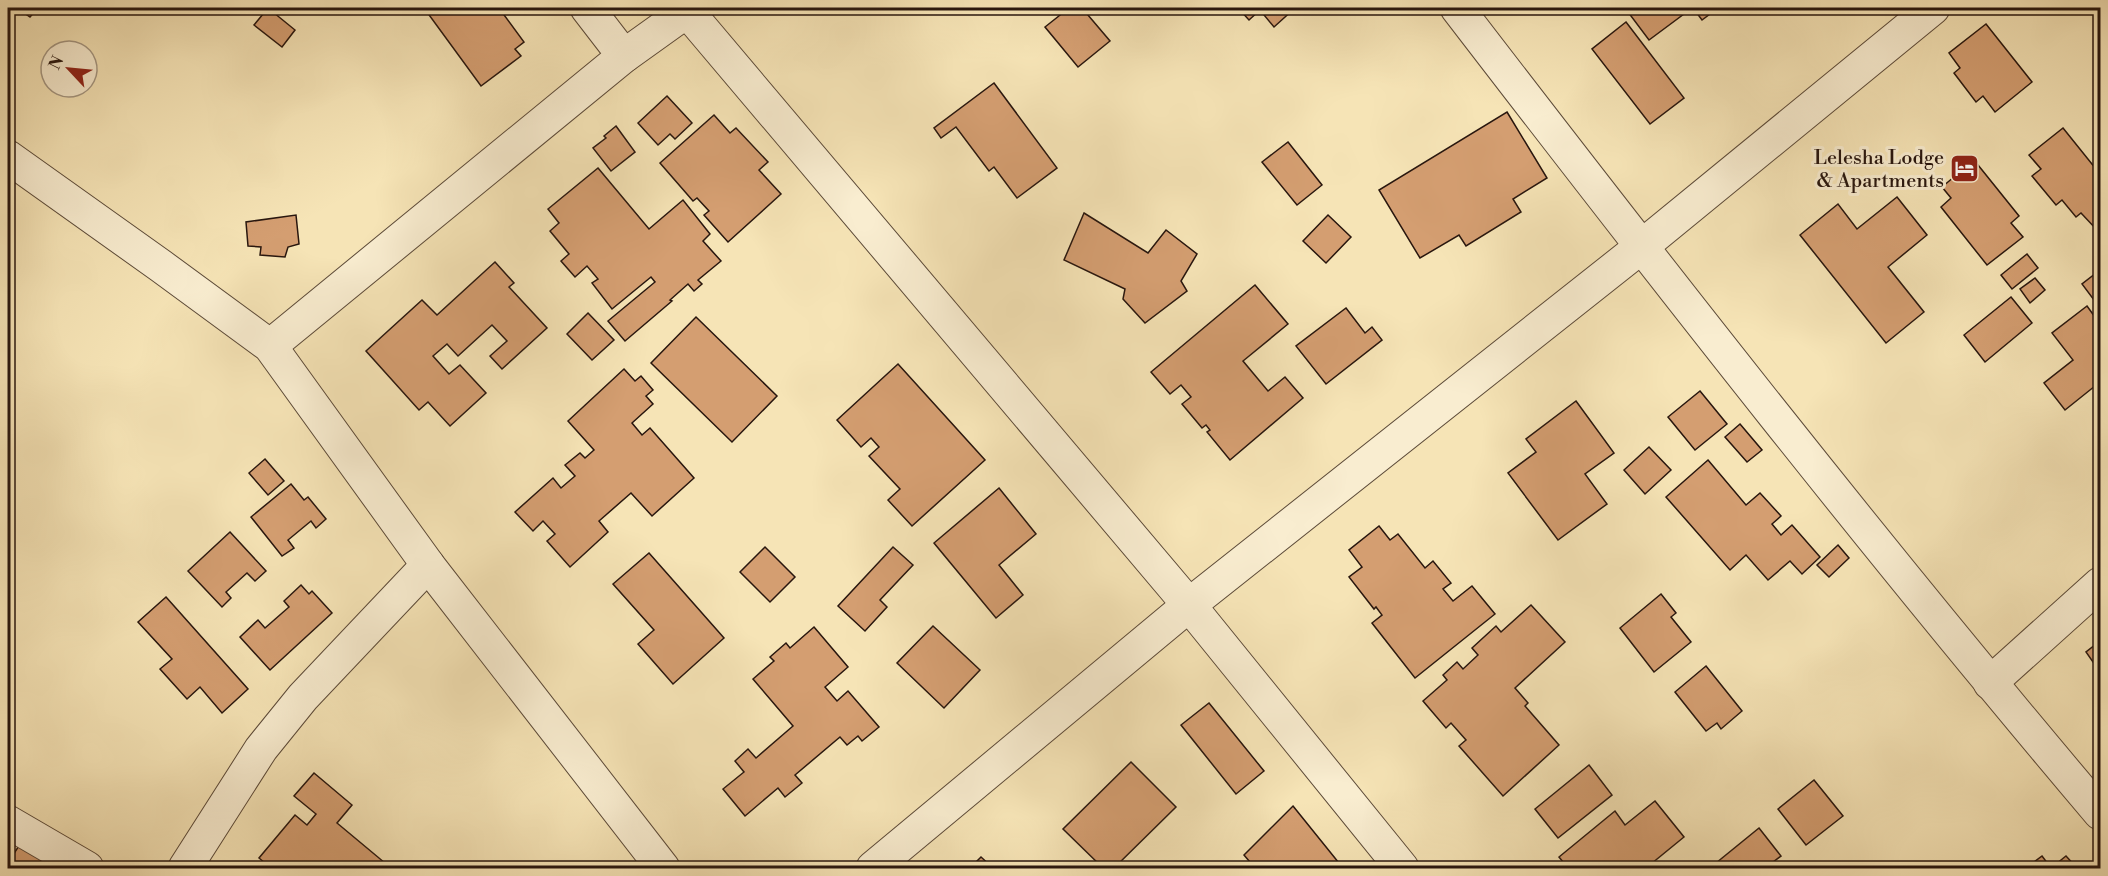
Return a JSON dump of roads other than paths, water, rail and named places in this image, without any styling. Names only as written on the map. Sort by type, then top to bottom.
[{"type":"street","points":[[587,8],[624,56]]},
{"type":"street","points":[[1457,8],[1641,248],[1990,683],[2100,813]]},
{"type":"street","points":[[873,868],[1189,605],[1641,248],[1933,8]]},
{"type":"street","points":[[270,346],[624,56],[689,9],[1189,605],[1402,868]]},
{"type":"street","points":[[8,157],[270,346],[428,565],[663,868]]},
{"type":"street","points":[[185,868],[261,749],[303,697],[428,565]]},
{"type":"street","points":[[1990,683],[2100,584]]},
{"type":"street","points":[[8,822],[87,868]]},
{"type":"place","name":"Lelesha Lodge & Apartments","points":[[1965,169]]}]
